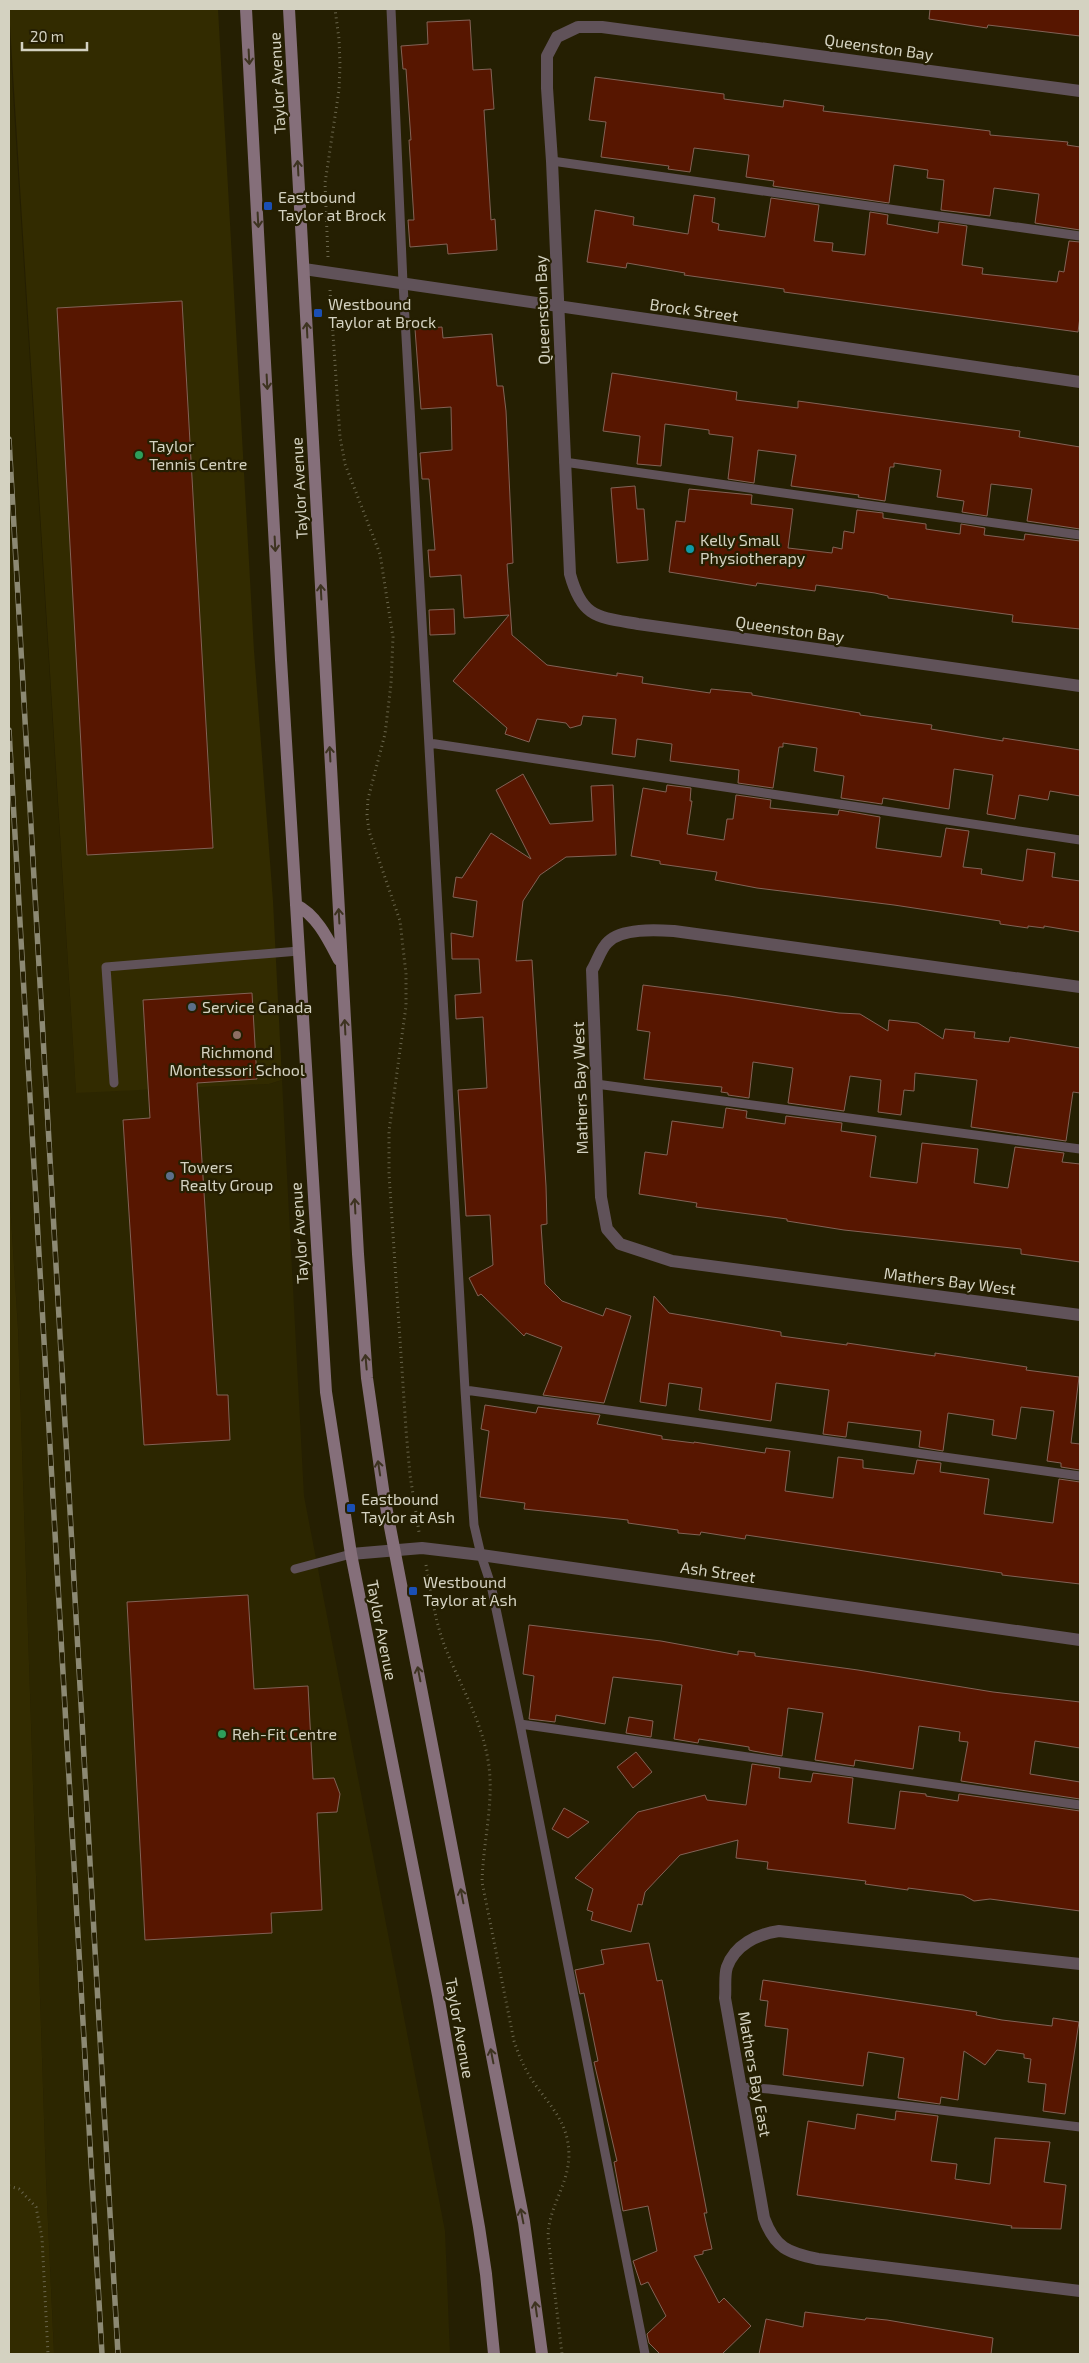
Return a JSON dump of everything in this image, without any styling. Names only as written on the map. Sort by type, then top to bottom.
[{"type":"main road","name":"Taylor Avenue","points":[[246,9],[281,660],[326,1392],[350,1554],[443,2024],[486,2274],[494,2354]]},
{"type":"main road","name":"Taylor Avenue","points":[[289,9],[367,1378],[379,1469],[524,2222],[542,2354]]},
{"type":"main road","name":"Taylor Avenue","points":[[296,905],[306,910],[319,926],[342,965]]},
{"type":"street","name":"Queenston Bay","points":[[1080,91],[602,26],[578,27],[557,37],[547,56],[570,574],[576,595],[588,612],[610,619],[638,624],[1080,686]]},
{"type":"street","name":"Brock Street","points":[[304,269],[1080,382]]},
{"type":"street","name":"Mathers Bay West","points":[[1080,987],[674,931],[644,930],[624,934],[608,941],[592,970],[601,1197],[607,1229],[620,1244],[672,1261],[1080,1315]]},
{"type":"street","name":"Ash Street","points":[[350,1554],[422,1548],[1080,1640]]},
{"type":"street","name":"Mathers Bay East","points":[[1080,1964],[779,1931],[764,1933],[749,1940],[738,1951],[727,1967],[725,1998],[764,2218],[770,2234],[780,2246],[797,2255],[818,2259],[1080,2291]]},
{"type":"lane","points":[[390,9],[403,284],[474,1525],[480,1555],[490,1585],[520,1724],[645,2354]]},
{"type":"lane","points":[[552,161],[1080,236]]},
{"type":"lane","points":[[564,462],[1080,535]]},
{"type":"lane","points":[[429,744],[1080,840]]},
{"type":"lane","points":[[114,1084],[106,967],[299,951]]},
{"type":"lane","points":[[596,1084],[1080,1149]]},
{"type":"lane","points":[[465,1390],[1080,1476]]},
{"type":"lane","points":[[295,1569],[350,1554]]},
{"type":"lane","points":[[520,1724],[1080,1805]]},
{"type":"lane","points":[[741,2087],[1080,2127]]},
{"type":"path","points":[[336,9],[339,38],[339,90],[325,183],[340,437],[344,464],[380,554],[394,637],[385,734],[368,799],[367,815],[369,832],[400,921],[406,974],[406,1006],[389,1131],[389,1174],[410,1466],[422,1548],[444,1645],[484,1737],[491,1788],[482,1859],[482,1882],[514,2041],[520,2058],[533,2083],[553,2107],[562,2123],[567,2139],[568,2171],[549,2220],[548,2236],[562,2354]]},
{"type":"path","points":[[9,2186],[19,2189],[36,2207],[42,2238],[48,2354]]},
{"type":"shaded area","name":"Taylor Tennis Centre","points":[[9,9],[218,9],[254,651],[273,901],[282,1080],[269,1084],[76,1093]]},
{"type":"shaded area","points":[[9,30],[76,1092],[269,1084],[282,1080],[304,1496],[445,2231],[450,2354],[54,2354],[46,2179],[18,1329],[9,1186]]},
{"type":"shaded area","points":[[9,1186],[18,1329],[46,2179],[54,2354],[9,2354]]},
{"type":"building","points":[[930,9],[1080,9],[1080,36],[988,25],[987,28],[929,19]]},
{"type":"building","points":[[470,20],[473,70],[491,69],[494,109],[484,110],[491,220],[495,219],[497,250],[448,254],[447,244],[410,247],[408,220],[414,220],[409,140],[411,140],[406,69],[403,69],[401,46],[428,44],[427,22]]},
{"type":"building","points":[[595,77],[724,94],[724,99],[783,107],[784,100],[824,106],[823,111],[990,131],[990,135],[1068,142],[1067,145],[1080,147],[1080,230],[1035,223],[1039,194],[994,188],[990,216],[941,210],[944,180],[927,178],[928,170],[894,165],[889,203],[773,186],[774,181],[746,177],[749,155],[694,148],[690,172],[668,169],[669,166],[601,157],[606,122],[589,120]]},
{"type":"building","points":[[694,195],[715,198],[712,222],[719,224],[718,230],[765,237],[771,198],[819,205],[814,241],[833,243],[832,251],[865,255],[870,212],[888,215],[887,224],[938,233],[939,222],[967,226],[962,265],[983,268],[982,274],[1057,282],[1059,271],[1064,272],[1069,241],[1080,242],[1080,317],[1078,332],[784,292],[784,289],[684,275],[685,273],[627,263],[626,268],[587,262],[595,210],[634,217],[633,225],[688,234]]},
{"type":"building","points":[[182,301],[213,848],[87,855],[57,308]]},
{"type":"building","points":[[442,327],[443,338],[492,334],[497,386],[503,386],[506,411],[513,563],[507,564],[512,635],[547,665],[617,676],[617,673],[643,677],[642,683],[710,693],[711,689],[752,693],[752,695],[860,713],[860,715],[932,725],[931,729],[1003,741],[1003,738],[1080,750],[1080,796],[1050,791],[1048,800],[1019,795],[1015,819],[987,814],[993,775],[954,769],[949,809],[883,798],[882,804],[841,798],[844,776],[814,771],[817,748],[783,743],[783,747],[779,747],[773,788],[738,783],[739,770],[670,761],[672,744],[637,739],[635,757],[612,754],[616,719],[583,716],[581,725],[570,728],[566,723],[537,719],[529,742],[505,734],[507,728],[453,681],[509,615],[464,618],[461,575],[430,577],[428,550],[435,550],[429,479],[422,479],[420,453],[452,450],[451,407],[421,409],[415,329]]},
{"type":"building","points":[[612,373],[737,392],[736,400],[798,408],[798,401],[1020,431],[1019,437],[1080,447],[1080,529],[1027,521],[1032,489],[991,484],[987,516],[962,512],[964,501],[937,497],[941,470],[894,463],[894,467],[890,467],[885,501],[858,497],[859,495],[791,486],[796,455],[758,450],[754,483],[728,479],[733,437],[709,434],[709,430],[665,424],[661,466],[637,464],[640,436],[603,431]]},
{"type":"building","points":[[635,486],[637,509],[644,509],[648,560],[617,563],[611,488]]},
{"type":"building","points":[[689,489],[752,495],[751,504],[793,509],[788,548],[832,553],[833,547],[842,549],[844,531],[854,533],[857,510],[883,513],[883,518],[926,524],[926,529],[960,534],[961,524],[985,528],[984,535],[1024,540],[1025,534],[1080,541],[1080,629],[1012,622],[1013,615],[888,598],[888,596],[875,593],[816,585],[815,591],[757,583],[756,586],[669,572],[676,521],[685,522]]},
{"type":"building","points":[[454,609],[455,634],[430,635],[429,610]]},
{"type":"building","points":[[523,774],[550,824],[593,821],[591,786],[613,785],[616,855],[566,857],[540,875],[523,901],[516,961],[532,960],[546,1186],[547,1224],[541,1225],[545,1284],[562,1301],[603,1316],[606,1308],[631,1316],[604,1403],[543,1395],[562,1347],[526,1333],[524,1336],[481,1294],[478,1296],[469,1278],[493,1265],[490,1215],[466,1216],[458,1090],[487,1088],[483,1017],[456,1019],[455,995],[481,993],[479,959],[452,959],[451,933],[473,937],[477,901],[453,897],[456,877],[462,878],[491,833],[531,859],[496,790]]},
{"type":"building","points":[[667,785],[691,788],[690,801],[692,801],[687,834],[724,840],[727,819],[733,819],[736,795],[771,800],[770,808],[838,815],[839,810],[880,817],[876,848],[941,857],[946,828],[969,831],[963,867],[982,869],[981,874],[1023,881],[1027,849],[1055,853],[1052,877],[1080,881],[1080,932],[1044,926],[1044,928],[1028,926],[1028,928],[1000,924],[1000,921],[894,905],[757,888],[715,880],[717,872],[660,864],[660,861],[631,856],[643,788],[666,792]]},
{"type":"building","points":[[643,985],[839,1013],[860,1014],[888,1031],[889,1020],[918,1023],[943,1039],[945,1029],[975,1032],[974,1038],[1009,1042],[1010,1037],[1080,1048],[1080,1093],[1073,1092],[1066,1141],[971,1127],[977,1080],[915,1073],[914,1091],[904,1090],[901,1115],[878,1112],[881,1080],[850,1076],[844,1111],[788,1103],[793,1068],[753,1062],[749,1098],[728,1095],[728,1093],[721,1092],[722,1087],[644,1079],[650,1032],[637,1030]]},
{"type":"building","points":[[252,993],[257,1079],[197,1083],[217,1395],[228,1395],[230,1440],[144,1445],[123,1120],[150,1118],[143,1000]]},
{"type":"building","points":[[726,1108],[747,1111],[746,1118],[785,1124],[786,1116],[842,1123],[841,1131],[876,1136],[870,1177],[917,1183],[922,1143],[978,1149],[974,1183],[1008,1188],[1015,1147],[1064,1153],[1062,1162],[1080,1164],[1080,1262],[1021,1254],[1021,1249],[844,1230],[787,1221],[787,1219],[696,1207],[697,1203],[639,1194],[645,1152],[667,1155],[672,1121],[723,1128]]},
{"type":"building","points":[[654,1296],[669,1313],[781,1332],[781,1336],[847,1345],[847,1343],[935,1356],[935,1353],[1027,1367],[1026,1370],[1079,1377],[1071,1443],[1080,1444],[1080,1470],[1061,1467],[1061,1463],[1047,1461],[1054,1411],[1021,1407],[1016,1439],[992,1435],[994,1420],[948,1413],[943,1451],[919,1447],[921,1431],[848,1422],[846,1437],[823,1434],[829,1390],[776,1383],[771,1421],[699,1410],[702,1388],[669,1383],[666,1406],[640,1402]]},
{"type":"building","points":[[485,1405],[536,1413],[538,1407],[600,1415],[597,1424],[662,1436],[662,1439],[765,1453],[766,1448],[790,1451],[785,1491],[833,1498],[838,1457],[863,1460],[863,1468],[914,1474],[917,1460],[941,1463],[940,1472],[989,1479],[984,1514],[1053,1523],[1059,1479],[1080,1482],[1080,1584],[1002,1575],[1002,1573],[746,1535],[745,1539],[701,1532],[700,1535],[678,1533],[678,1530],[628,1523],[628,1520],[524,1509],[525,1503],[480,1497],[489,1431],[481,1429]]},
{"type":"building","name":"Reh-Fit Centre","points":[[248,1595],[254,1689],[308,1686],[313,1779],[334,1778],[340,1794],[337,1812],[317,1813],[322,1910],[271,1913],[272,1933],[145,1940],[127,1602]]},
{"type":"building","points":[[529,1625],[661,1641],[738,1655],[738,1651],[755,1653],[755,1656],[858,1670],[993,1692],[1080,1702],[1080,1748],[1035,1741],[1030,1774],[1080,1782],[1080,1799],[961,1781],[968,1742],[959,1741],[960,1732],[919,1726],[913,1769],[855,1760],[854,1766],[815,1760],[823,1713],[788,1708],[782,1756],[749,1750],[749,1747],[699,1739],[698,1743],[674,1739],[682,1685],[613,1677],[605,1724],[556,1715],[555,1722],[529,1719],[534,1676],[523,1674]]},
{"type":"building","points":[[629,1717],[653,1721],[651,1737],[626,1733]]},
{"type":"building","points":[[636,1752],[652,1772],[633,1788],[617,1767]]},
{"type":"building","points":[[752,1764],[780,1768],[779,1778],[811,1782],[813,1773],[853,1778],[848,1823],[895,1829],[900,1791],[958,1801],[959,1794],[1080,1811],[1080,1911],[990,1899],[974,1901],[963,1895],[908,1888],[908,1890],[865,1884],[866,1881],[767,1869],[768,1862],[736,1858],[738,1840],[680,1855],[645,1892],[642,1905],[638,1904],[631,1932],[591,1920],[593,1912],[587,1910],[593,1889],[575,1878],[638,1812],[705,1795],[707,1800],[746,1805]]},
{"type":"building","points":[[564,1808],[589,1822],[568,1838],[552,1829]]},
{"type":"building","points":[[649,1943],[657,1981],[662,1980],[707,2213],[704,2213],[712,2249],[694,2256],[719,2303],[724,2298],[751,2326],[722,2354],[660,2354],[649,2343],[647,2334],[666,2316],[648,2282],[641,2285],[633,2261],[657,2251],[648,2206],[623,2211],[614,2162],[617,2161],[594,2062],[598,2061],[584,1993],[580,1994],[575,1970],[604,1964],[601,1950]]},
{"type":"building","points":[[763,1980],[977,2012],[976,2015],[1002,2020],[1052,2026],[1053,2018],[1079,2022],[1065,2114],[1043,2111],[1046,2084],[1028,2082],[1031,2059],[1024,2058],[1024,2054],[997,2050],[985,2065],[964,2051],[958,2100],[941,2097],[940,2104],[898,2098],[904,2058],[868,2052],[863,2086],[783,2075],[788,2029],[765,2026],[768,2001],[760,2000]]},
{"type":"building","points":[[896,2111],[938,2116],[931,2161],[957,2164],[955,2179],[990,2184],[995,2138],[1050,2142],[1044,2182],[1066,2185],[1061,2229],[1011,2228],[1012,2226],[797,2195],[808,2121],[855,2129],[857,2114],[895,2120]]},
{"type":"building","points":[[805,2312],[865,2320],[866,2318],[887,2320],[993,2338],[991,2354],[759,2354],[766,2319],[803,2327]]},
{"type":"railway","points":[[9,439],[118,2354]]},
{"type":"railway","points":[[9,730],[102,2354]]},
{"type":"place","name":"Eastbound Taylor at Brock","points":[[268,206]]},
{"type":"place","name":"Westbound Taylor at Brock","points":[[318,313]]},
{"type":"place","name":"Taylor Tennis Centre","points":[[139,455]]},
{"type":"place","name":"Kelly Small Physiotherapy","points":[[690,549]]},
{"type":"place","name":"Service Canada","points":[[192,1007]]},
{"type":"place","name":"Richmond Montessori School","points":[[237,1035]]},
{"type":"place","name":"Towers Realty Group","points":[[170,1176]]},
{"type":"place","name":"Eastbound Taylor at Ash","points":[[351,1508]]},
{"type":"place","name":"Westbound Taylor at Ash","points":[[413,1591]]},
{"type":"place","name":"Reh-Fit Centre","points":[[222,1734]]}]
